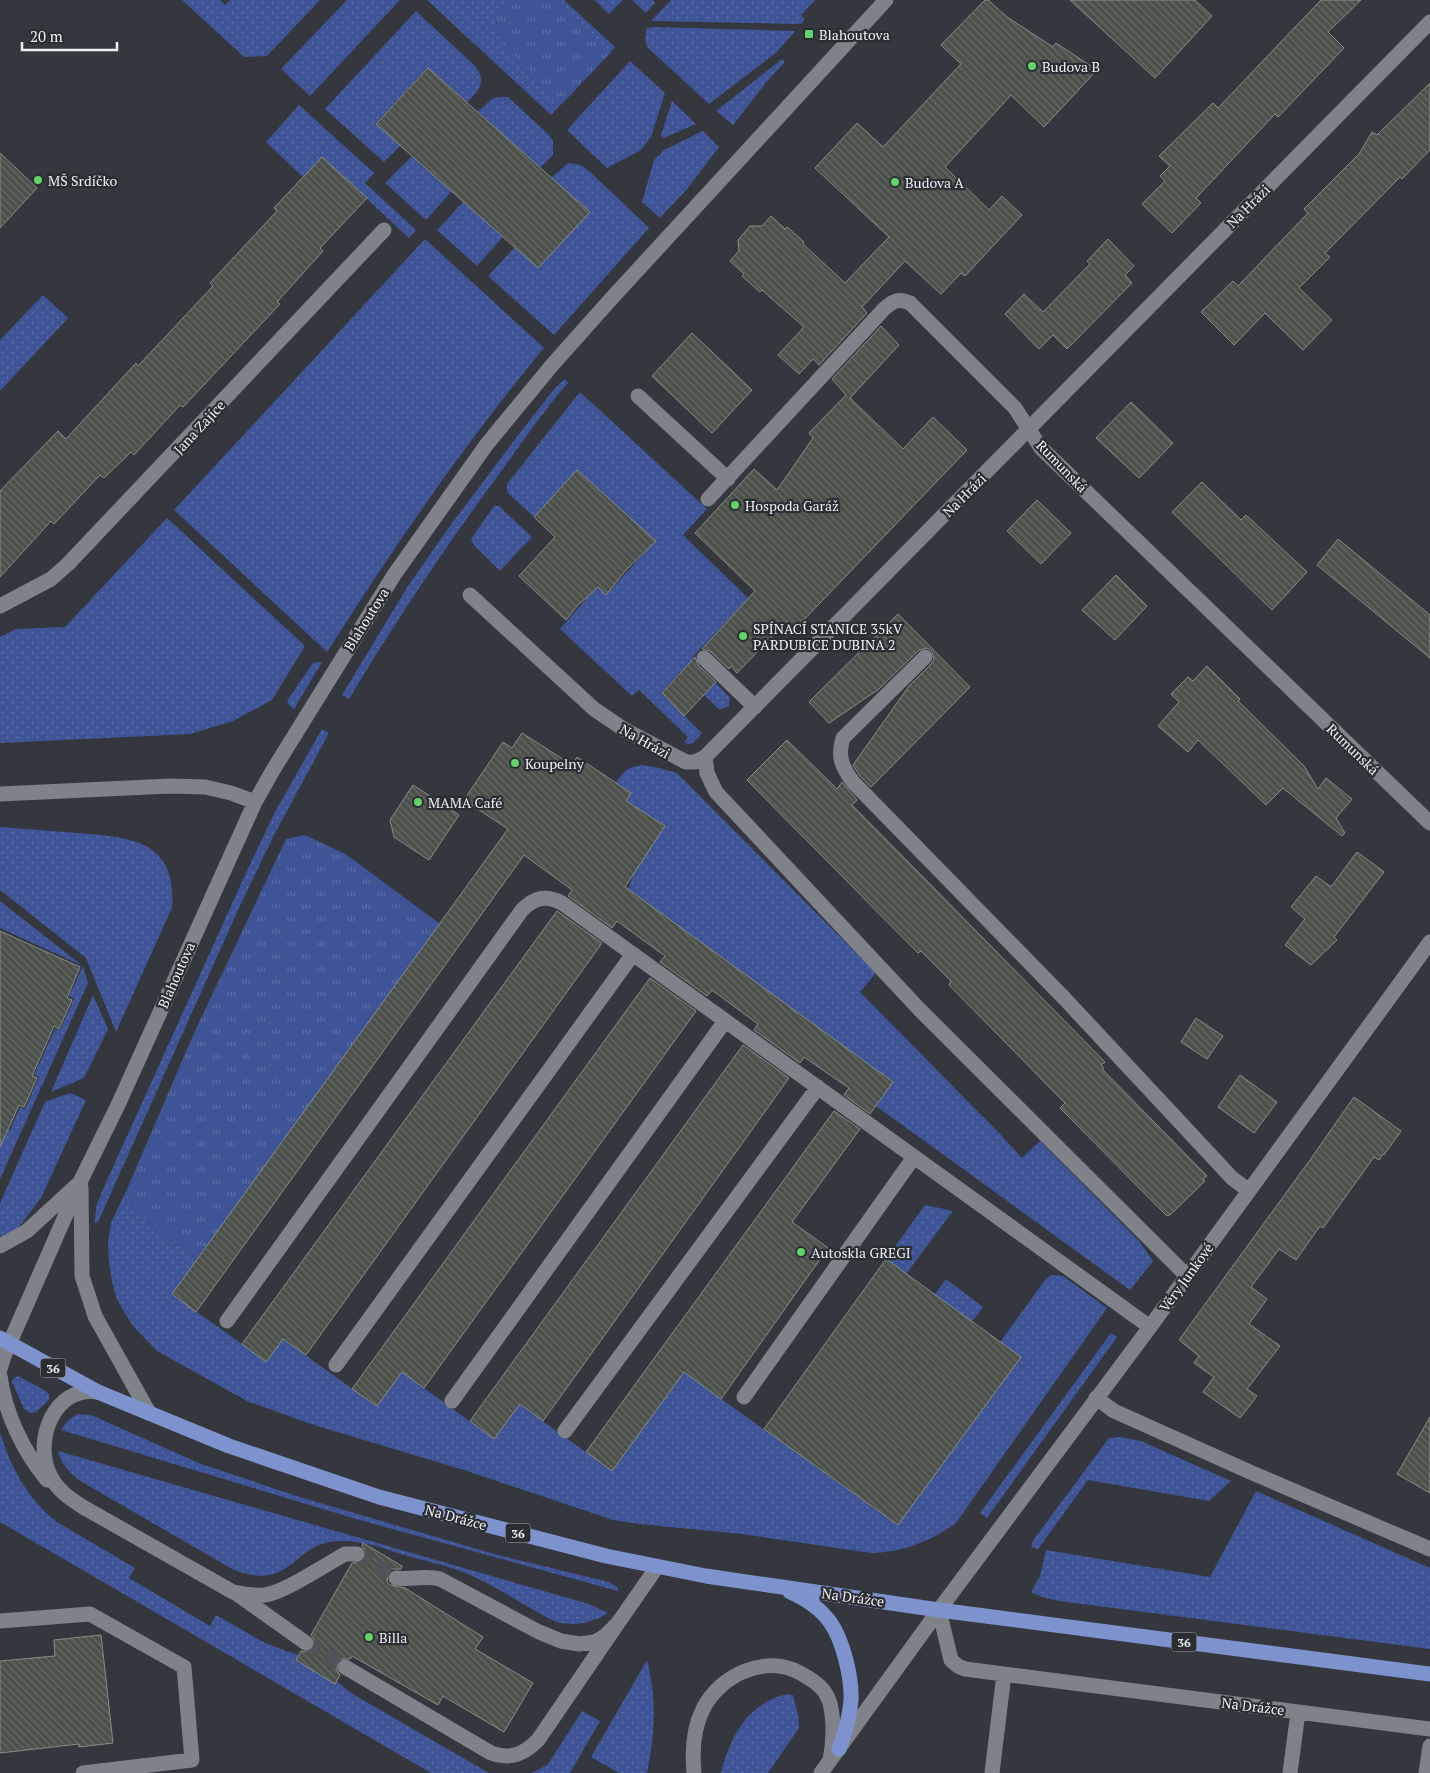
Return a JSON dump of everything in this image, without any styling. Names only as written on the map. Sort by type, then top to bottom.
[{"type":"main road","name":"Na Drážce","points":[[5,1341],[98,1392],[229,1446],[379,1497],[597,1554],[657,1567],[757,1584],[939,1610],[1430,1674]]},
{"type":"main road","points":[[757,1584],[775,1588],[805,1599],[817,1608],[830,1622],[838,1638],[848,1666],[851,1699],[846,1731],[839,1749]]},
{"type":"street","name":"Blahoutova","points":[[0,1369],[5,1341],[118,1105],[255,802],[394,574],[487,444],[558,358],[886,0]]},
{"type":"street","name":"Na Hrázi","points":[[470,595],[609,721],[686,762],[695,762],[705,757],[1430,22]]},
{"type":"street","name":"Jana Zajíce","points":[[0,606],[51,579],[68,564],[384,230]]},
{"type":"street","name":"Rumunská","points":[[708,499],[878,316],[896,300],[910,303],[1015,408],[1041,448],[1430,824]]},
{"type":"street","points":[[638,396],[728,479]]},
{"type":"street","points":[[925,657],[843,738],[840,748],[840,759],[845,771],[853,782],[1065,999],[1232,1178],[1248,1190]]},
{"type":"street","points":[[704,658],[755,707]]},
{"type":"street","points":[[705,757],[707,773],[716,792],[920,1010],[1187,1276]]},
{"type":"street","points":[[0,794],[170,786],[205,787],[231,793],[255,802]]},
{"type":"street","points":[[227,1321],[522,910],[540,897],[554,899],[562,903],[1150,1327]]},
{"type":"street","name":"Věry Junkové","points":[[824,1769],[939,1610],[1150,1327],[1430,942]]},
{"type":"street","points":[[336,1365],[633,954]]},
{"type":"street","points":[[452,1401],[725,1021]]},
{"type":"street","points":[[565,1431],[818,1087]]},
{"type":"street","points":[[744,1397],[914,1157]]},
{"type":"street","points":[[0,1246],[27,1231],[81,1180]]},
{"type":"street","points":[[81,1180],[82,1276],[95,1316],[149,1413]]},
{"type":"street","points":[[0,1376],[2,1390],[12,1421],[27,1452],[48,1480],[83,1507],[234,1592],[306,1643]]},
{"type":"street","points":[[62,1492],[49,1473],[44,1459],[44,1440],[47,1426],[58,1406],[65,1400],[80,1392],[90,1390],[98,1392]]},
{"type":"street","points":[[1096,1398],[1114,1411],[1240,1468],[1430,1549]]},
{"type":"street","points":[[234,1592],[251,1596],[266,1595],[280,1590],[345,1554],[357,1554]]},
{"type":"street","points":[[345,1667],[491,1753],[500,1757],[512,1757],[530,1748],[538,1740],[657,1567]]},
{"type":"street","points":[[396,1578],[411,1579],[430,1576],[440,1579],[539,1632],[561,1641],[579,1644],[595,1642],[618,1624]]},
{"type":"street","name":"Na Drážce","points":[[939,1610],[948,1652],[953,1663],[965,1669],[1430,1729]]},
{"type":"street","points":[[0,1621],[90,1614],[184,1667],[192,1760],[114,1771],[83,1773]]},
{"type":"street","points":[[694,1773],[693,1746],[696,1726],[703,1708],[713,1693],[728,1680],[744,1671],[762,1665],[796,1670],[818,1684],[824,1692],[831,1711],[833,1734],[832,1748],[824,1769]]},
{"type":"street","points":[[992,1773],[1004,1674]]},
{"type":"street","points":[[1290,1773],[1298,1712]]},
{"type":"street","points":[[1426,1773],[1430,1746]]},
{"type":"green space","points":[[182,0],[220,0],[225,5],[230,0],[320,0],[267,56],[244,57]]},
{"type":"green space","points":[[347,0],[400,0],[310,96],[281,69]]},
{"type":"green space","points":[[427,0],[564,0],[615,47],[551,115]]},
{"type":"green space","points":[[506,0],[556,0],[611,52],[563,103],[503,44],[495,24]]},
{"type":"green space","points":[[594,0],[623,0],[609,14]]},
{"type":"green space","points":[[632,0],[653,0],[655,3],[646,13]]},
{"type":"green space","points":[[671,0],[815,0],[801,15],[805,19],[801,24],[651,21]]},
{"type":"green space","points":[[416,11],[474,65],[481,81],[475,94],[467,103],[427,68],[376,123],[401,145],[384,162],[325,109]]},
{"type":"green space","points":[[647,28],[795,31],[777,52],[709,104],[648,48],[645,38]]},
{"type":"green space","points":[[782,59],[785,62],[768,80],[733,125],[716,111]]},
{"type":"green space","points":[[630,61],[665,93],[651,137],[641,150],[607,168],[567,130]]},
{"type":"green space","points":[[508,97],[553,141],[553,155],[540,168],[477,112],[493,98]]},
{"type":"green space","points":[[672,101],[696,124],[664,138],[661,135]]},
{"type":"green space","points":[[299,105],[374,173],[365,183],[416,230],[409,238],[322,157],[303,177],[266,142]]},
{"type":"green space","points":[[703,131],[719,147],[687,189],[660,218],[642,202],[654,160],[664,150]]},
{"type":"green space","points":[[412,156],[452,191],[426,220],[385,183]]},
{"type":"green space","points":[[568,163],[581,165],[588,170],[649,228],[554,335],[488,276],[515,247],[539,267],[589,213],[551,178]]},
{"type":"green space","points":[[464,201],[503,237],[477,266],[437,230]]},
{"type":"green space","points":[[425,239],[544,348],[514,384],[458,459],[378,574],[327,652],[174,510]]},
{"type":"green space","points":[[43,295],[68,318],[0,391],[0,340]]},
{"type":"green space","points":[[565,379],[568,383],[531,429],[477,504],[402,614],[349,699],[342,695],[408,586],[447,530],[519,434],[555,388]]},
{"type":"green space","points":[[580,392],[707,509],[683,535],[748,598],[692,658],[730,698],[729,706],[720,710],[680,672],[661,693],[702,733],[693,743],[688,744],[684,742],[688,737],[639,690],[632,696],[560,629],[592,592],[595,584],[607,594],[655,541],[577,470],[534,517],[507,490],[507,484]]},
{"type":"green space","points":[[494,506],[499,506],[532,537],[500,571],[474,545],[471,539]]},
{"type":"green space","points":[[167,518],[305,646],[272,700],[233,721],[190,734],[0,743],[0,637],[16,629],[65,627]]},
{"type":"green space","points":[[322,662],[294,709],[287,701],[313,663]]},
{"type":"green space","points":[[322,729],[329,733],[274,835],[238,910],[98,1222],[94,1223],[97,1204],[104,1187],[245,875],[275,812]]},
{"type":"green space","points":[[642,765],[677,773],[876,973],[860,992],[1022,1158],[1040,1141],[1140,1242],[1153,1261],[1130,1290],[876,1106],[893,1082],[628,890],[634,873],[665,826],[626,801],[631,793],[616,783],[626,770]]},
{"type":"green space","points":[[0,827],[97,835],[132,841],[147,846],[158,855],[167,868],[172,885],[172,908],[116,1032],[86,958],[0,890]]},
{"type":"green space","points":[[305,835],[347,855],[440,924],[197,1260],[132,1209],[127,1189],[194,1033],[286,839]]},
{"type":"green space","points":[[0,901],[83,966],[0,928]]},
{"type":"green space","points":[[83,966],[88,983],[0,1179],[0,1126],[10,1130],[20,1107],[25,1109],[39,1077],[34,1075],[55,1029],[60,1030],[74,999],[69,996]]},
{"type":"green space","points":[[93,995],[108,1029],[84,1078],[51,1092]]},
{"type":"green space","points":[[70,1093],[86,1100],[41,1198],[16,1231],[0,1237],[0,1203],[45,1102]]},
{"type":"green space","points":[[127,1189],[132,1209],[197,1260],[173,1295],[266,1361],[283,1339],[376,1406],[402,1372],[494,1439],[519,1404],[612,1471],[684,1372],[897,1525],[1021,1357],[1000,1342],[1045,1280],[1051,1275],[1063,1276],[1107,1308],[956,1523],[936,1536],[916,1545],[894,1551],[871,1553],[742,1534],[613,1520],[467,1471],[314,1425],[247,1401],[157,1351],[133,1326],[124,1312],[116,1297],[112,1281],[108,1241],[111,1223]]},
{"type":"green space","points":[[925,1205],[953,1211],[906,1274],[886,1259]]},
{"type":"green space","points":[[946,1279],[983,1307],[972,1322],[935,1294]]},
{"type":"green space","points":[[1111,1333],[1117,1337],[987,1518],[980,1513]]},
{"type":"green space","points":[[18,1376],[49,1394],[49,1400],[36,1412],[30,1413],[24,1409],[12,1382]]},
{"type":"green space","points":[[79,1414],[91,1415],[201,1464],[303,1498],[494,1554],[609,1582],[617,1587],[618,1591],[356,1519],[61,1430],[68,1420]]},
{"type":"green space","points":[[0,1432],[9,1458],[21,1482],[37,1503],[57,1522],[135,1568],[129,1578],[210,1626],[216,1615],[265,1643],[298,1655],[351,1693],[489,1773],[431,1773],[0,1522]]},
{"type":"green space","points":[[1120,1437],[1141,1441],[1231,1481],[1209,1501],[1088,1480],[1038,1549],[1031,1547],[1034,1539],[1109,1438]]},
{"type":"green space","points":[[58,1451],[589,1604],[608,1613],[595,1620],[583,1623],[556,1622],[481,1580],[462,1572],[378,1547],[354,1542],[338,1541],[323,1544],[311,1549],[280,1571],[268,1575],[252,1575],[232,1569],[82,1482],[67,1469]]},
{"type":"green space","points":[[1256,1491],[1430,1568],[1430,1649],[1059,1601],[1031,1592],[1040,1576],[1046,1550],[1210,1577]]},
{"type":"green space","points":[[647,1660],[654,1702],[654,1716],[652,1745],[647,1773],[619,1773],[591,1757]]},
{"type":"green space","points":[[788,1694],[793,1695],[799,1728],[768,1773],[721,1773],[730,1747],[743,1723],[762,1705],[774,1698]]},
{"type":"green space","points":[[582,1711],[600,1721],[570,1773],[532,1773],[547,1765]]},
{"type":"building","points":[[985,0],[988,0],[1007,17],[1053,47],[1056,43],[1097,70],[1044,127],[1011,95],[945,167],[989,210],[1002,196],[1022,215],[965,276],[961,273],[941,294],[905,261],[862,307],[867,313],[819,365],[813,359],[799,374],[778,355],[804,327],[762,290],[760,292],[742,276],[744,274],[730,261],[739,251],[738,240],[750,226],[762,226],[771,216],[785,229],[787,227],[804,242],[803,244],[845,283],[889,237],[815,168],[857,123],[883,147],[961,64],[941,45]]},
{"type":"building","points":[[1070,0],[1195,0],[1212,16],[1155,78]]},
{"type":"building","points":[[1321,0],[1361,0],[1328,32],[1344,48],[1278,117],[1275,114],[1196,198],[1201,203],[1172,233],[1142,204],[1165,181],[1160,176],[1170,166],[1159,156],[1213,103],[1218,108]]},
{"type":"building","points":[[428,68],[590,212],[538,268],[376,124]]},
{"type":"building","points":[[1430,83],[1430,150],[1402,179],[1400,177],[1325,253],[1330,257],[1299,288],[1332,320],[1303,350],[1265,313],[1234,345],[1201,312],[1233,281],[1238,286],[1308,213],[1304,209],[1359,154],[1372,132],[1377,135]]},
{"type":"building","points":[[0,153],[37,188],[0,228]]},
{"type":"building","points":[[322,157],[367,198],[320,248],[323,251],[277,302],[280,304],[183,407],[180,405],[134,455],[131,452],[104,478],[100,475],[54,524],[51,521],[0,577],[0,491],[58,431],[66,439],[136,363],[138,366],[213,286],[210,283],[277,211],[274,208]]},
{"type":"building","points":[[1108,239],[1134,266],[1125,275],[1132,283],[1067,349],[1053,335],[1039,349],[1005,314],[1024,294],[1043,312],[1090,264],[1087,261]]},
{"type":"building","points":[[881,326],[899,345],[850,398],[903,449],[933,417],[967,450],[795,629],[787,621],[737,673],[731,666],[729,669],[710,651],[702,649],[755,591],[695,533],[754,469],[777,490],[813,438],[809,433],[846,395],[832,379]]},
{"type":"building","points":[[692,333],[752,390],[712,433],[652,376]]},
{"type":"building","points":[[1131,402],[1173,443],[1139,478],[1096,438]]},
{"type":"building","points":[[577,470],[656,541],[626,570],[606,595],[598,587],[577,606],[566,620],[519,576],[555,537],[534,517]]},
{"type":"building","points":[[1202,482],[1241,520],[1246,515],[1307,572],[1272,610],[1172,512]]},
{"type":"building","points":[[1037,500],[1071,533],[1041,564],[1007,531]]},
{"type":"building","points":[[1338,539],[1430,615],[1430,658],[1317,565]]},
{"type":"building","points":[[1116,575],[1147,606],[1115,640],[1082,610]]},
{"type":"building","points":[[898,614],[970,687],[871,787],[860,776],[853,765],[909,686],[932,663],[934,659],[932,651],[927,648],[919,650],[879,689],[829,723],[809,702]]},
{"type":"building","points":[[695,657],[698,665],[716,682],[684,716],[662,693]]},
{"type":"building","points":[[1207,666],[1240,699],[1238,701],[1304,766],[1318,789],[1326,778],[1352,799],[1336,818],[1345,833],[1342,836],[1283,788],[1266,805],[1198,740],[1188,752],[1158,726],[1179,702],[1171,694],[1188,677],[1193,681]]},
{"type":"building","points":[[522,733],[572,765],[577,757],[631,793],[626,801],[665,826],[625,887],[893,1082],[870,1114],[844,1095],[849,1088],[804,1057],[800,1063],[754,1030],[758,1024],[712,990],[707,996],[660,962],[665,956],[617,921],[612,928],[568,896],[572,890],[524,855],[196,1312],[172,1294],[508,829],[464,800],[503,742],[512,748]]},
{"type":"building","points":[[787,740],[837,789],[842,782],[857,800],[852,805],[1105,1062],[1101,1065],[1104,1068],[1102,1069],[1207,1176],[1203,1179],[1205,1181],[1171,1214],[1167,1216],[1060,1108],[1065,1103],[949,985],[951,981],[921,951],[918,953],[747,780]]},
{"type":"building","points":[[413,785],[459,815],[429,860],[394,837],[390,820]]},
{"type":"building","points":[[1357,852],[1384,872],[1334,937],[1337,940],[1311,965],[1285,945],[1305,919],[1291,907],[1316,876],[1331,887]]},
{"type":"building","points":[[557,911],[602,943],[306,1355],[283,1339],[266,1362],[242,1344]]},
{"type":"building","points":[[0,931],[80,967],[67,998],[72,1000],[59,1029],[54,1026],[32,1076],[37,1078],[24,1107],[19,1105],[0,1147]]},
{"type":"building","points":[[650,978],[696,1011],[424,1388],[402,1372],[377,1406],[352,1389]]},
{"type":"building","points":[[1196,1018],[1223,1036],[1207,1059],[1181,1042]]},
{"type":"building","points":[[743,1045],[789,1078],[543,1421],[520,1404],[494,1439],[470,1421]]},
{"type":"building","points":[[1240,1075],[1277,1102],[1254,1133],[1218,1107]]},
{"type":"building","points":[[1354,1097],[1401,1131],[1379,1160],[1374,1157],[1323,1228],[1320,1226],[1296,1260],[1279,1249],[1251,1287],[1267,1299],[1249,1324],[1280,1346],[1247,1389],[1257,1396],[1240,1418],[1203,1392],[1214,1377],[1194,1363],[1199,1356],[1179,1340]]},
{"type":"building","points":[[834,1111],[860,1129],[792,1222],[828,1248],[721,1399],[684,1372],[612,1471],[586,1452]]},
{"type":"building","points":[[886,1259],[1021,1357],[898,1525],[764,1429]]},
{"type":"building","points":[[1430,1417],[1430,1493],[1397,1474]]},
{"type":"building","points":[[363,1543],[402,1566],[401,1569],[392,1569],[388,1573],[387,1582],[390,1585],[405,1588],[483,1637],[475,1649],[533,1683],[504,1732],[443,1696],[438,1705],[352,1656],[350,1659],[341,1659],[337,1663],[337,1671],[340,1675],[335,1684],[296,1660],[301,1651],[309,1652],[314,1648],[315,1640],[311,1635],[352,1563],[361,1562],[365,1558]]},
{"type":"building","points":[[101,1635],[113,1743],[79,1747],[79,1744],[0,1753],[0,1661],[55,1656],[54,1640]]},
{"type":"tunnel","points":[[357,1554],[396,1578]]},
{"type":"tunnel","points":[[306,1643],[345,1667]]},
{"type":"place","name":"Blahoutova","points":[[809,34]]},
{"type":"place","name":"Budova B","points":[[1032,66]]},
{"type":"place","name":"MŠ Srdíčko","points":[[38,180]]},
{"type":"place","name":"Budova A","points":[[895,182]]},
{"type":"place","name":"Hospoda Garáž","points":[[735,505]]},
{"type":"place","name":"SPÍNACÍ STANICE 35kV PARDUBICE DUBINA 2","points":[[743,636]]},
{"type":"place","name":"Koupelny","points":[[515,763]]},
{"type":"place","name":"MAMA Café","points":[[418,802]]},
{"type":"place","name":"Autoskla GREGI","points":[[801,1252]]},
{"type":"place","name":"Billa","points":[[369,1637]]}]
